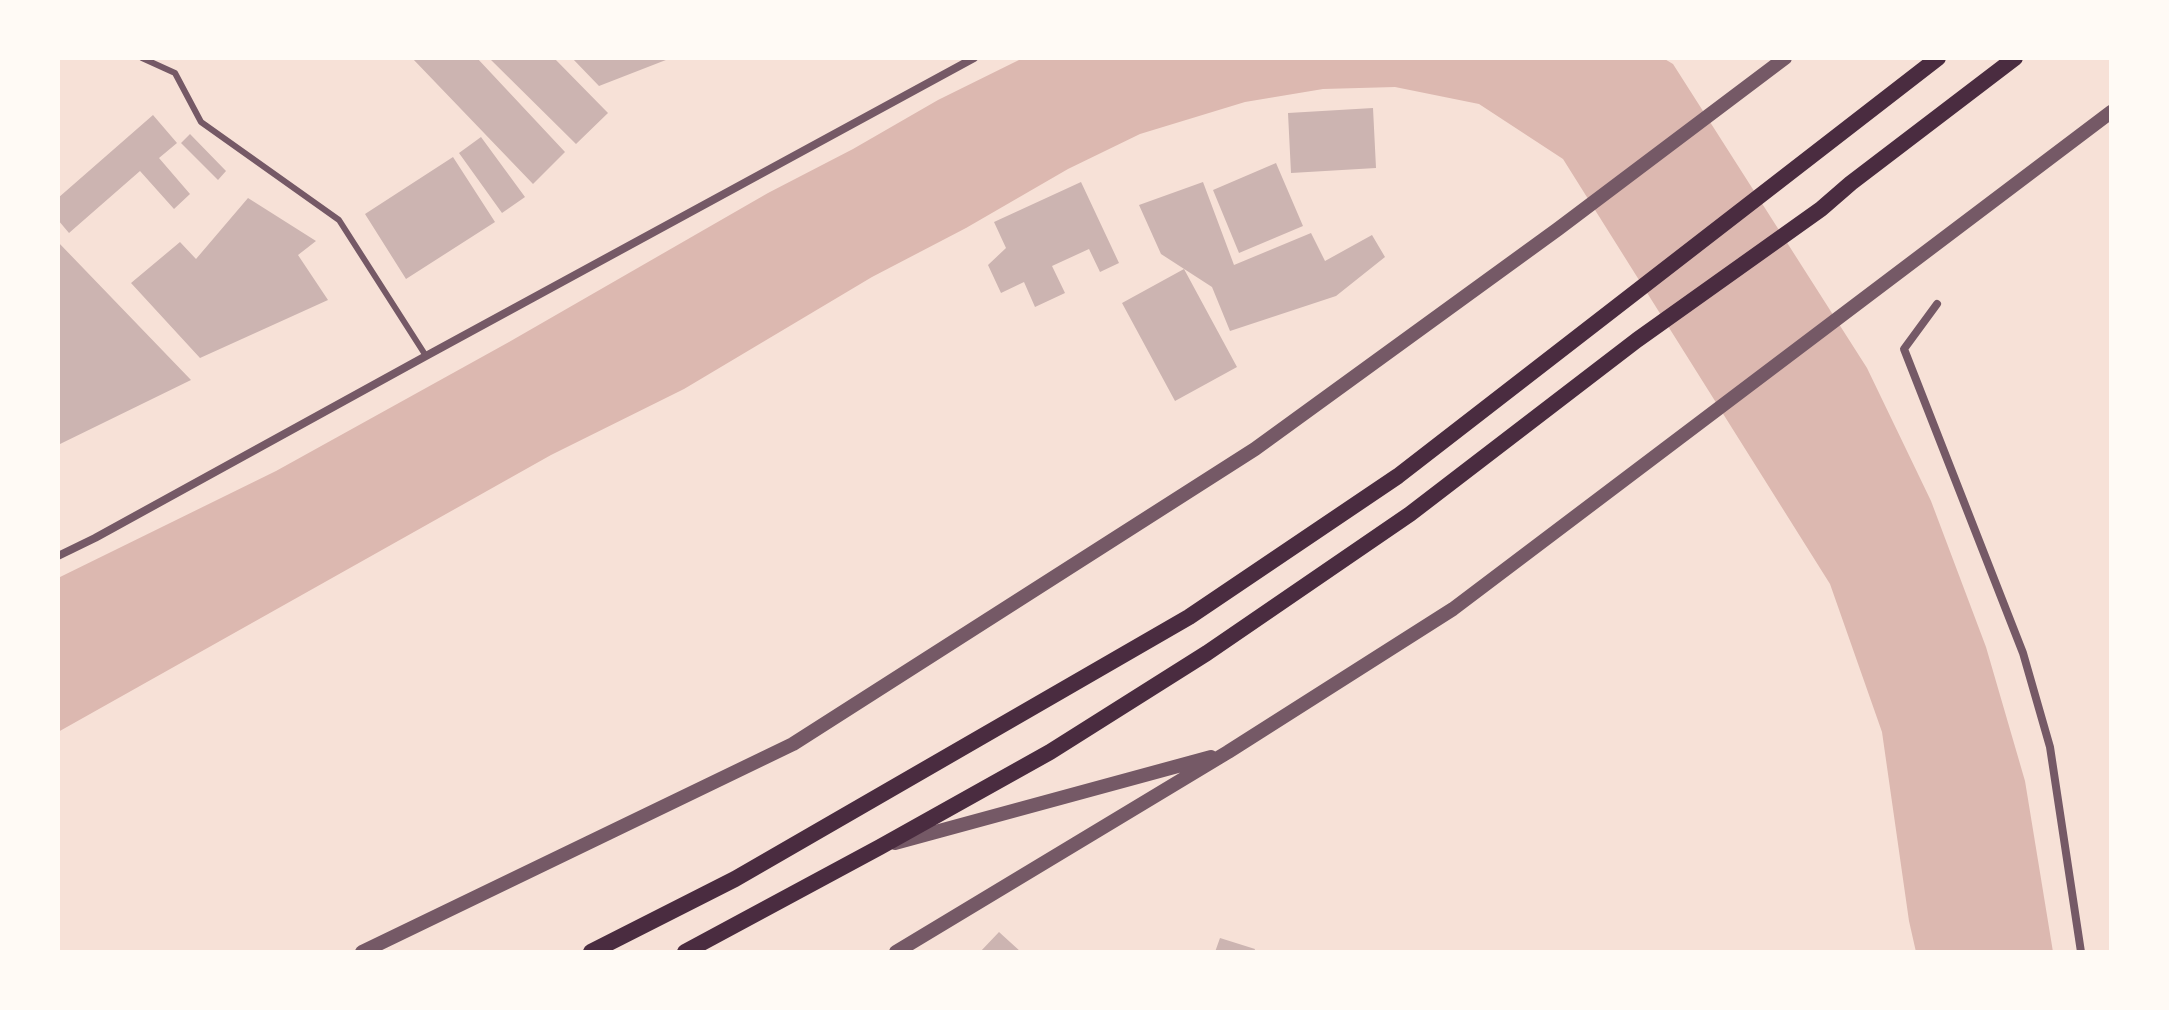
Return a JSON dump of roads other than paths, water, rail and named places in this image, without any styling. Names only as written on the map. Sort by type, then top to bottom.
[{"type":"main road","points":[[591,952],[735,879],[1189,617],[1398,476],[1938,58]]},
{"type":"main road","points":[[685,952],[1050,752],[1207,653],[1410,514],[1637,340],[1821,209],[2015,58]]},
{"type":"street","points":[[58,556],[974,58]]},
{"type":"street","points":[[362,952],[793,744],[1255,449],[1558,229],[1785,58]]},
{"type":"street","points":[[896,952],[1228,752],[1453,609],[2111,112]]},
{"type":"street","points":[[1937,304],[1904,349],[2023,653],[2050,747],[2081,952]]},
{"type":"street","points":[[880,847],[1228,752]]},
{"type":"lane","points":[[142,58],[175,73],[201,122],[339,220],[426,356]]}]
